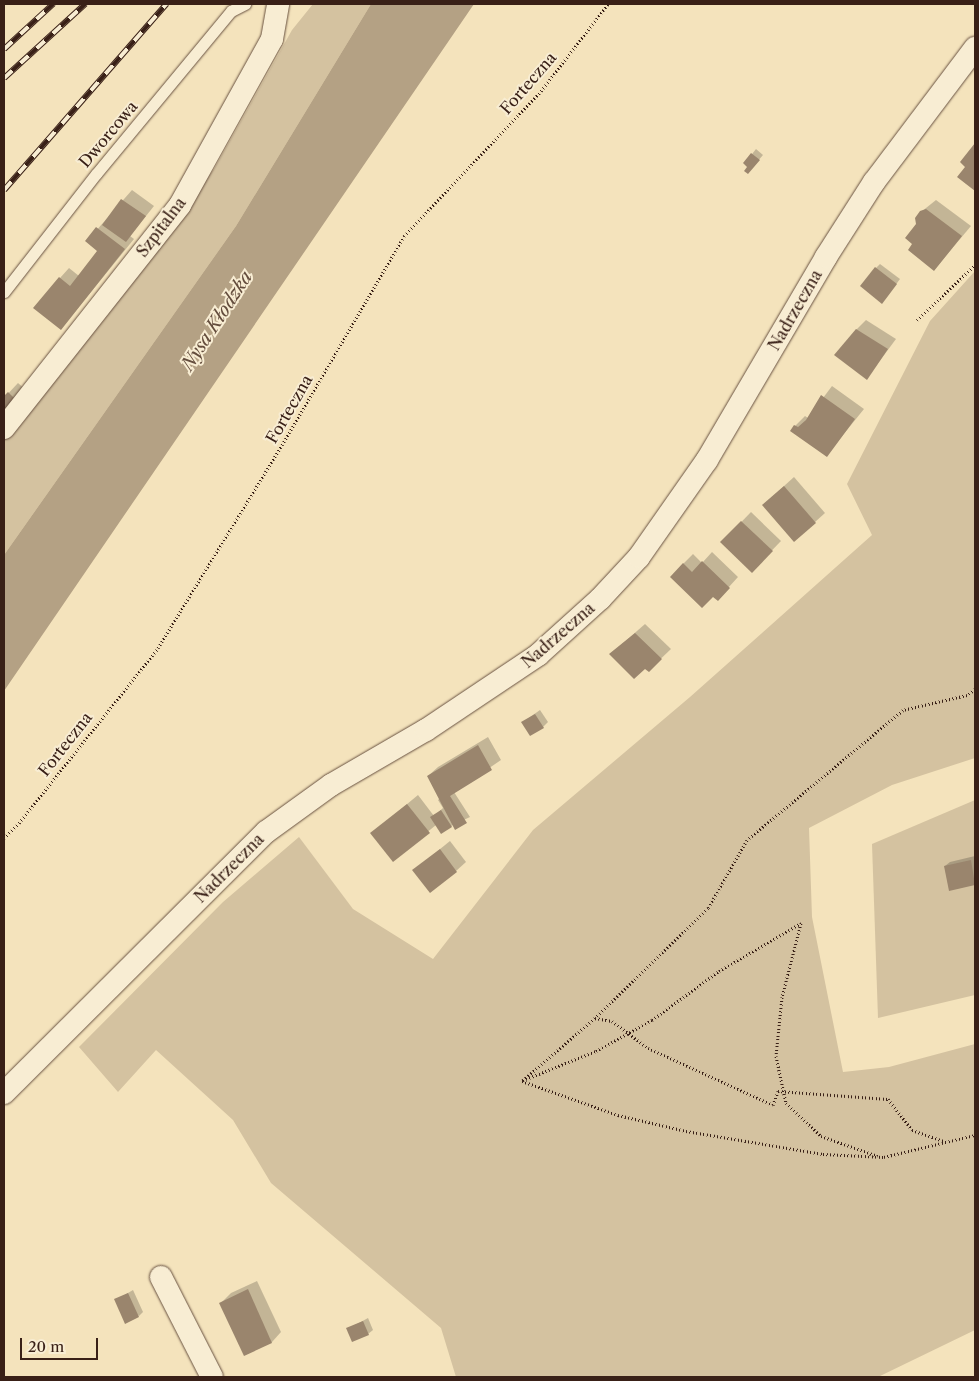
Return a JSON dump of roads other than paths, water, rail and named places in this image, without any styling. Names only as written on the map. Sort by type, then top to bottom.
[{"type":"street","name":"Szpitalna","points":[[4,428],[180,205],[272,39],[278,4]]},
{"type":"street","name":"Nadrzeczna","points":[[4,1093],[266,832],[331,784],[426,730],[538,655],[619,578],[667,521],[707,460],[826,257],[874,182],[975,48]]},
{"type":"street","points":[[161,1277],[212,1377]]},
{"type":"lane","name":"Dworcowa","points":[[4,292],[96,174],[232,11],[244,4]]},
{"type":"water","name":"Nysa Kłodzka","points":[[371,4],[474,4],[4,691],[4,555],[236,226]]},
{"type":"railway","points":[[4,49],[53,4]]},
{"type":"railway","points":[[4,78],[85,4]]},
{"type":"railway","points":[[4,190],[166,4]]}]
